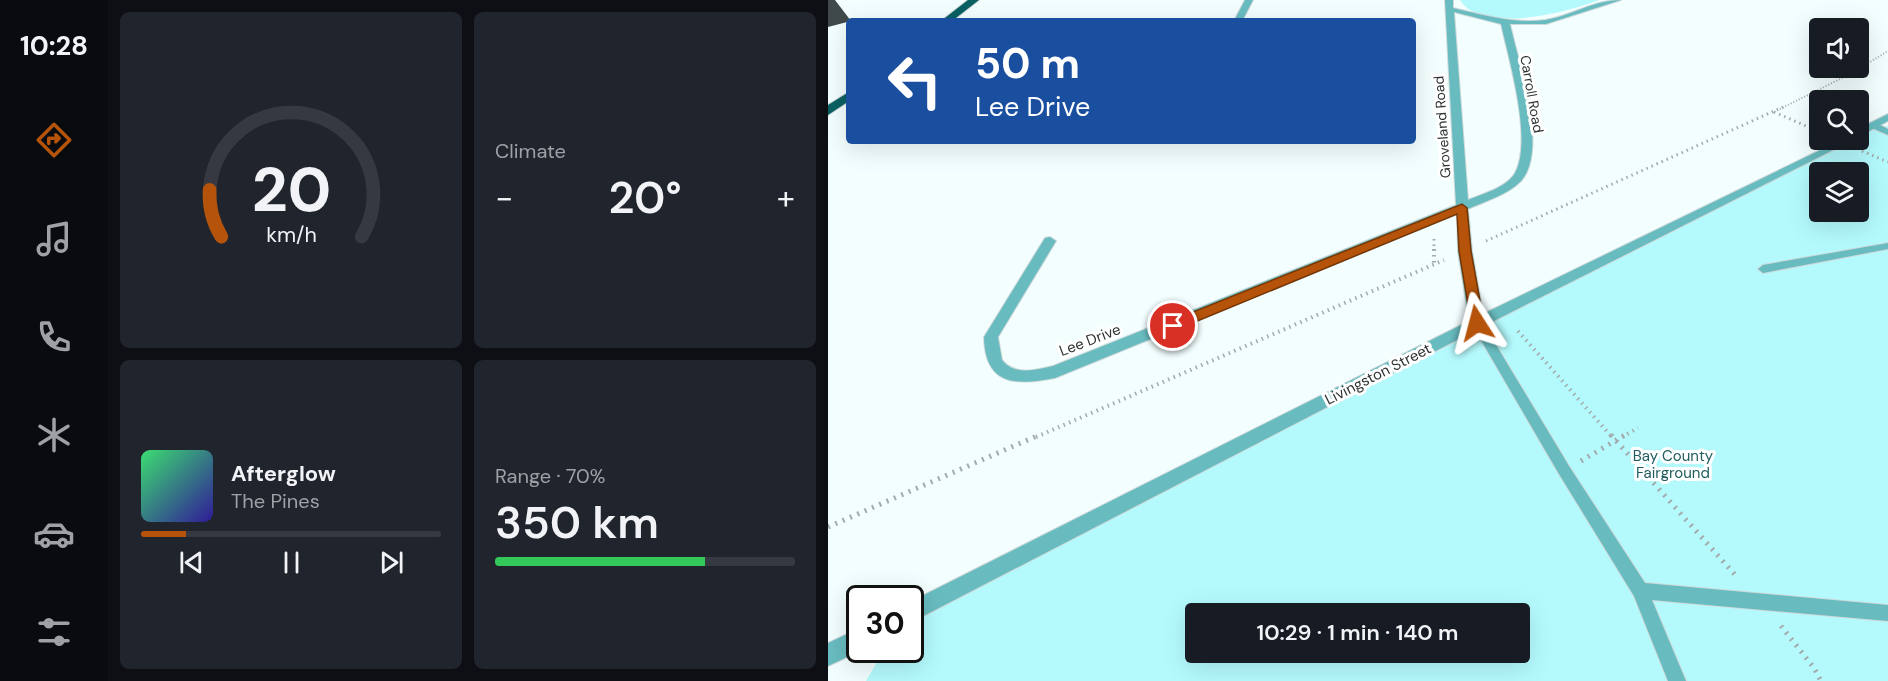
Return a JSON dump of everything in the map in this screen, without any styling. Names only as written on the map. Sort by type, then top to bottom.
[{"type":"highway","points":[[950,18],[974,0]]},
{"type":"highway","points":[[828,111],[846,97]]},
{"type":"street","points":[[1240,18],[1249,0]]},
{"type":"street","points":[[1449,5],[1505,22],[1546,22],[1617,0]]},
{"type":"street","name":"Groveland Road","points":[[1449,5],[1465,251],[1477,323]]},
{"type":"street","name":"Carroll Road","points":[[1462,208],[1494,194],[1520,176],[1526,157],[1528,135],[1505,22]]},
{"type":"street","points":[[1869,129],[1888,117]]},
{"type":"street","name":"Livingston Street","points":[[924,606],[1477,323],[1828,150]]},
{"type":"street","name":"Lee Drive","points":[[1050,241],[991,337],[990,354],[998,369],[1012,375],[1034,377],[1055,372],[1462,208]]},
{"type":"street","points":[[828,655],[846,646]]},
{"type":"lane","points":[[1875,126],[1888,132]]},
{"type":"lane","points":[[1763,269],[1888,246]]},
{"type":"lane","points":[[1477,323],[1564,470],[1640,591],[1677,681]]},
{"type":"lane","points":[[1640,591],[1888,613]]},
{"type":"path","points":[[828,527],[1434,265],[1773,112],[1852,73],[1888,51]]},
{"type":"path","points":[[1773,112],[1809,127]]},
{"type":"path","points":[[1434,233],[1434,265]]},
{"type":"path","points":[[1518,331],[1759,602],[1814,668],[1821,681]]},
{"type":"path","points":[[1564,470],[1638,428]]},
{"type":"green space","points":[[1460,0],[1599,0],[1547,15],[1505,19],[1471,11]]},
{"type":"green space","name":"Bay County Fairground","points":[[1875,126],[1888,126],[1888,681],[866,681],[876,663],[924,663],[924,613],[1828,150],[1869,150],[1869,129]]},
{"type":"building","points":[[828,0],[835,0],[849,18],[846,18],[846,22],[828,27]]},
{"type":"route","points":[[1173,326],[1462,208],[1465,251],[1477,323]]}]
